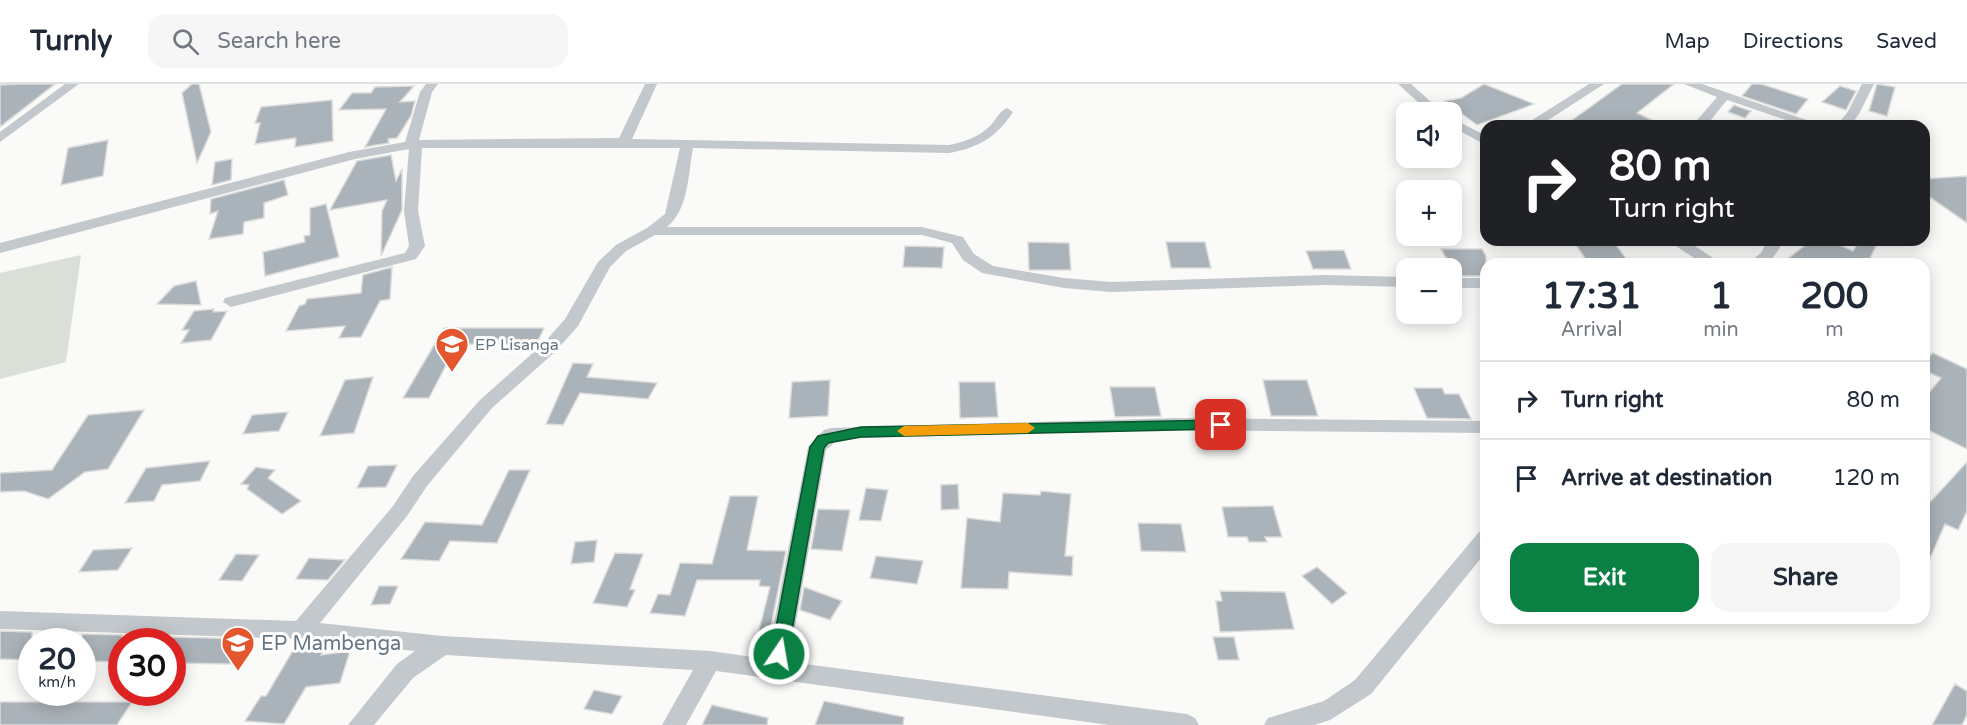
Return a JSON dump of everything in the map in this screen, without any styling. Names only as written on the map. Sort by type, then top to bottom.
[{"type":"street","points":[[0,138],[73,84]]},
{"type":"street","points":[[231,302],[411,256],[417,246],[411,211],[414,144],[426,92],[432,84]]},
{"type":"street","points":[[623,143],[651,84]]},
{"type":"street","points":[[1404,84],[1425,102]]},
{"type":"street","points":[[1540,120],[1598,84]]},
{"type":"street","points":[[1690,84],[1798,120]]},
{"type":"street","points":[[1848,120],[1868,84]]},
{"type":"street","points":[[1704,120],[1724,96]]},
{"type":"street","points":[[0,248],[354,155],[414,144],[623,143],[949,149],[968,147],[982,140],[999,126],[1007,112]]},
{"type":"street","points":[[1462,128],[1480,138]]},
{"type":"street","points":[[301,630],[400,511],[420,481],[486,404],[549,348],[572,322],[603,265],[621,248],[652,231],[671,216],[687,145]]},
{"type":"street","points":[[652,231],[922,231],[942,234],[957,240],[968,257],[988,270],[1064,283],[1111,287],[1324,280],[1396,282]]},
{"type":"street","points":[[1686,246],[1704,258]]},
{"type":"street","points":[[1764,258],[1773,246]]},
{"type":"street","points":[[1462,283],[1480,283]]},
{"type":"street","points":[[776,670],[817,447],[831,435],[861,432],[1163,424],[1480,429]]},
{"type":"street","points":[[1276,725],[1330,710],[1363,687],[1480,545]]},
{"type":"street","points":[[0,620],[301,630],[442,645],[710,662],[1187,725]]},
{"type":"street","points":[[405,671],[414,642]]},
{"type":"street","points":[[360,725],[405,671],[442,645]]},
{"type":"street","points":[[674,725],[710,662]]},
{"type":"shaded area","points":[[81,255],[66,362],[0,379],[0,273]]},
{"type":"building","points":[[55,84],[0,127],[0,85]]},
{"type":"building","points":[[192,84],[199,84],[211,132],[197,163],[182,93]]},
{"type":"building","points":[[1484,84],[1534,104],[1491,120],[1480,120],[1480,124],[1477,125],[1462,114],[1462,102],[1445,101],[1461,98]]},
{"type":"building","points":[[1622,84],[1674,84],[1637,113],[1652,120],[1572,120]]},
{"type":"building","points":[[1752,84],[1761,84],[1808,99],[1796,114],[1742,96]]},
{"type":"building","points":[[1877,84],[1895,87],[1887,116],[1869,111]]},
{"type":"building","points":[[414,86],[400,102],[415,101],[411,116],[397,138],[388,139],[389,143],[365,147],[386,109],[339,110],[352,93],[371,93],[375,87]]},
{"type":"building","points":[[1840,86],[1856,91],[1846,110],[1822,102]]},
{"type":"building","points":[[332,100],[333,141],[295,147],[296,138],[255,144],[260,123],[255,123],[261,107]]},
{"type":"building","points":[[1734,105],[1751,111],[1745,118],[1728,112]]},
{"type":"building","points":[[108,140],[103,176],[61,185],[68,148]]},
{"type":"building","points":[[391,155],[396,181],[402,169],[402,210],[381,256],[382,211],[387,200],[330,210],[357,161]]},
{"type":"building","points":[[232,159],[231,180],[212,185],[215,162]]},
{"type":"building","points":[[1967,176],[1967,223],[1930,197],[1930,179]]},
{"type":"building","points":[[284,180],[288,195],[264,203],[264,218],[244,222],[243,234],[209,239],[218,211],[210,214],[211,199]]},
{"type":"building","points":[[326,204],[339,257],[265,276],[263,252],[305,242],[304,236],[310,235],[310,208]]},
{"type":"building","points":[[1028,242],[1069,243],[1071,270],[1029,270]]},
{"type":"building","points":[[1166,242],[1205,242],[1211,268],[1171,268]]},
{"type":"building","points":[[905,246],[944,247],[942,268],[903,267]]},
{"type":"building","points":[[1577,246],[1617,246],[1626,258],[1585,258]]},
{"type":"building","points":[[1804,246],[1842,246],[1853,251],[1856,246],[1876,246],[1870,258],[1789,258]]},
{"type":"building","points":[[1441,249],[1482,249],[1486,258],[1480,258],[1480,276],[1462,276],[1462,258],[1446,258]]},
{"type":"building","points":[[1344,250],[1351,269],[1313,269],[1306,251]]},
{"type":"building","points":[[392,267],[390,299],[380,301],[361,337],[339,338],[345,326],[286,331],[299,306],[305,304],[307,299],[361,293],[363,275]]},
{"type":"building","points":[[196,281],[201,305],[157,304],[174,286]]},
{"type":"building","points":[[214,309],[213,312],[227,311],[211,340],[181,343],[189,330],[182,330],[194,311]]},
{"type":"building","points":[[444,328],[544,328],[536,345],[457,344],[429,398],[403,398]]},
{"type":"building","points":[[1933,353],[1967,369],[1967,449],[1930,431],[1930,392],[1941,378],[1930,373],[1930,356]]},
{"type":"building","points":[[573,363],[593,364],[587,377],[657,383],[648,399],[580,393],[563,425],[546,424]]},
{"type":"building","points":[[373,377],[354,433],[320,436],[345,380]]},
{"type":"building","points":[[830,380],[828,416],[789,418],[792,382]]},
{"type":"building","points":[[1263,380],[1307,380],[1318,416],[1271,416]]},
{"type":"building","points":[[959,382],[995,382],[998,417],[960,418]]},
{"type":"building","points":[[1110,387],[1155,387],[1161,416],[1115,417]]},
{"type":"building","points":[[1414,388],[1442,388],[1445,394],[1459,394],[1471,419],[1427,418]]},
{"type":"building","points":[[144,410],[108,469],[85,472],[48,499],[24,491],[0,492],[0,473],[52,470],[88,415]]},
{"type":"building","points":[[288,412],[279,431],[243,434],[252,415]]},
{"type":"building","points":[[210,461],[200,481],[162,485],[154,501],[125,503],[146,468]]},
{"type":"building","points":[[1967,462],[1967,511],[1958,530],[1945,524],[1930,558],[1930,501]]},
{"type":"building","points":[[397,465],[386,487],[357,488],[368,466]]},
{"type":"building","points":[[256,467],[275,470],[268,478],[301,501],[282,514],[247,489],[249,485],[241,484]]},
{"type":"building","points":[[509,470],[530,470],[497,543],[450,541],[439,561],[401,559],[425,522],[482,525]]},
{"type":"building","points":[[958,484],[959,509],[941,510],[941,485]]},
{"type":"building","points":[[866,488],[888,490],[881,521],[859,520]]},
{"type":"building","points":[[1041,491],[1071,494],[1065,556],[1073,556],[1072,576],[1009,572],[1008,589],[961,588],[967,518],[1000,522],[1003,493],[1040,495]]},
{"type":"building","points":[[730,496],[758,496],[747,550],[786,551],[766,651],[754,650],[770,587],[759,586],[760,580],[697,580],[685,616],[650,613],[658,594],[670,595],[680,563],[712,564]]},
{"type":"building","points":[[1273,506],[1282,537],[1265,537],[1267,542],[1249,542],[1247,537],[1228,537],[1222,507]]},
{"type":"building","points":[[818,509],[850,510],[842,551],[811,549]]},
{"type":"building","points":[[1138,523],[1181,524],[1186,552],[1141,551]]},
{"type":"building","points":[[597,540],[594,562],[571,564],[575,542]]},
{"type":"building","points":[[132,548],[118,570],[79,572],[93,550]]},
{"type":"building","points":[[615,553],[643,554],[630,589],[635,590],[627,607],[593,603]]},
{"type":"building","points":[[236,554],[259,555],[242,581],[219,580]]},
{"type":"building","points":[[876,556],[923,561],[917,584],[870,578]]},
{"type":"building","points":[[309,558],[345,560],[328,580],[296,579]]},
{"type":"building","points":[[1317,567],[1347,593],[1332,604],[1302,576]]},
{"type":"building","points":[[379,586],[398,586],[390,604],[371,605]]},
{"type":"building","points":[[804,587],[842,601],[830,620],[800,610]]},
{"type":"building","points":[[1220,591],[1285,592],[1294,629],[1220,632],[1216,601],[1222,601]]},
{"type":"building","points":[[0,631],[18,632],[18,660],[0,659]]},
{"type":"building","points":[[96,634],[108,635],[108,662],[96,661]]},
{"type":"building","points":[[186,637],[246,639],[230,664],[186,663]]},
{"type":"building","points":[[1213,637],[1234,637],[1239,660],[1218,660]]},
{"type":"building","points":[[295,647],[325,648],[321,655],[350,651],[340,683],[306,687],[284,724],[245,721],[261,696],[266,696]]},
{"type":"building","points":[[1955,684],[1967,691],[1967,715],[1962,725],[1932,725]]},
{"type":"building","points":[[594,690],[622,696],[612,714],[584,709]]},
{"type":"building","points":[[824,701],[904,717],[903,725],[815,725]]},
{"type":"building","points":[[0,702],[18,702],[18,706],[96,706],[96,702],[108,702],[108,706],[129,706],[117,725],[0,725]]},
{"type":"building","points":[[712,705],[768,718],[767,725],[702,725]]},
{"type":"slow traffic","points":[[904,431],[1028,428]]},
{"type":"place","name":"EP Lisanga","points":[[452,373]]},
{"type":"place","name":"EP Mambenga","points":[[238,672]]},
{"type":"route","points":[[779,654],[817,447],[823,439],[831,435],[861,432],[1175,424],[1221,425]]}]
